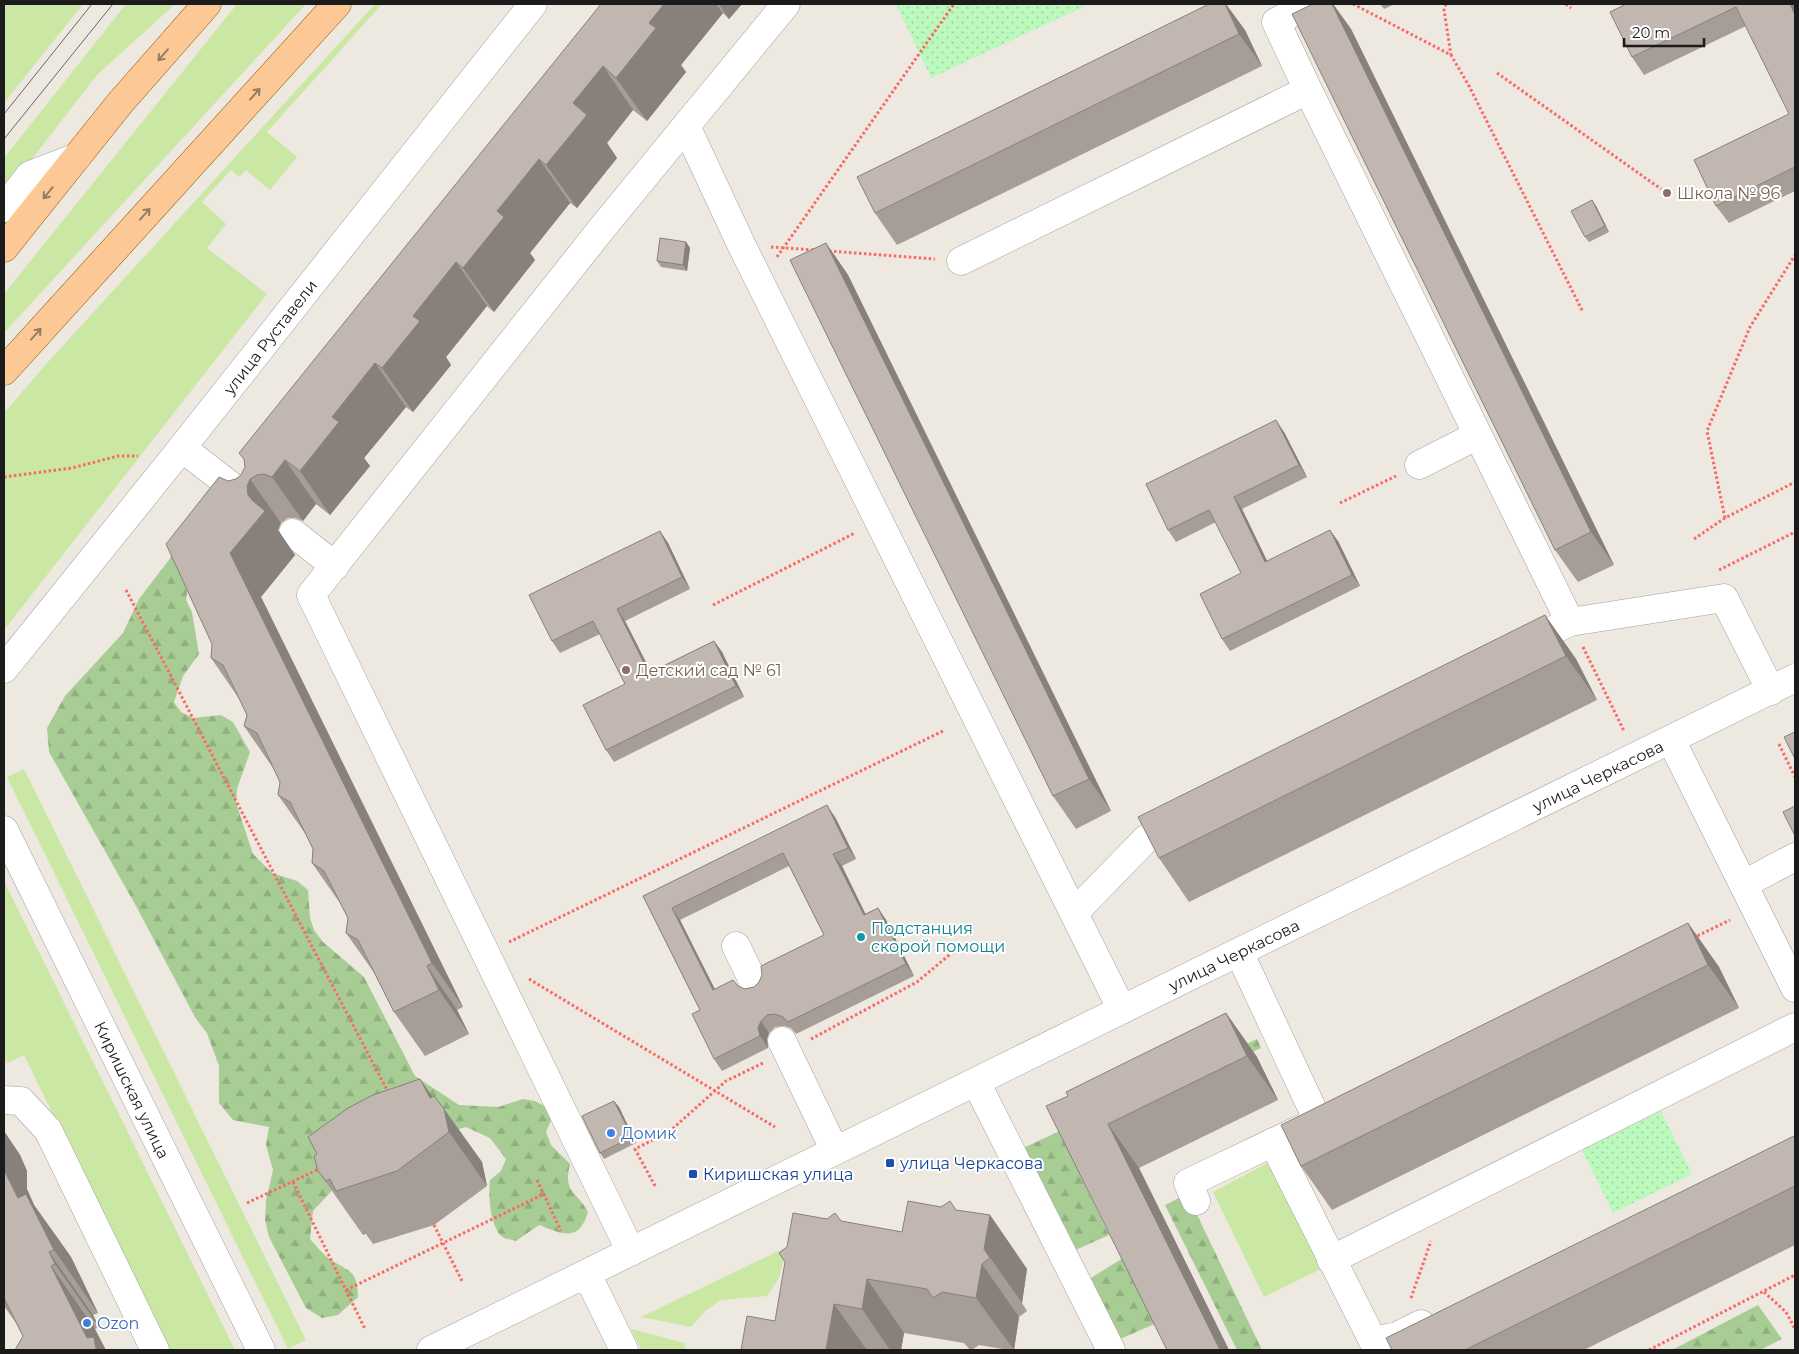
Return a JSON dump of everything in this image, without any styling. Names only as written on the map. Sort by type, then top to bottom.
[{"type":"main road","points":[[4,248],[120,103],[207,4]]},
{"type":"main road","points":[[4,370],[337,4]]},
{"type":"street","name":"улица Руставели","points":[[4,669],[182,448],[533,4]]},
{"type":"street","points":[[632,1252],[311,595],[603,227],[786,4]]},
{"type":"street","points":[[1309,4],[1276,22],[1570,622]]},
{"type":"street","points":[[961,261],[1308,90]]},
{"type":"street","points":[[686,126],[741,244],[1122,1010]]},
{"type":"street","points":[[4,208],[30,175],[77,157]]},
{"type":"street","points":[[1419,464],[1478,436]]},
{"type":"street","points":[[182,448],[260,508]]},
{"type":"street","points":[[293,533],[335,566]]},
{"type":"street","points":[[1535,640],[1570,622],[1724,598],[1771,690]]},
{"type":"street","name":"улица Черкасова","points":[[431,1350],[1795,678]]},
{"type":"street","points":[[1671,740],[1795,988]]},
{"type":"street","points":[[1074,914],[1146,840],[1200,809]]},
{"type":"street","name":"Киришская улица","points":[[4,830],[261,1350]]},
{"type":"street","points":[[1750,896],[1795,857]]},
{"type":"street","points":[[736,946],[755,985]]},
{"type":"street","points":[[1196,1201],[1188,1183],[1318,1121],[1239,952]]},
{"type":"street","points":[[1331,1260],[1795,1027]]},
{"type":"street","points":[[782,1041],[835,1152]]},
{"type":"street","points":[[976,1082],[1111,1350]]},
{"type":"street","points":[[4,1100],[21,1101],[48,1130],[155,1350]]},
{"type":"street","points":[[1273,1142],[1372,1340],[1397,1336],[1441,1314]]},
{"type":"street","points":[[586,1274],[624,1350]]},
{"type":"path","points":[[760,281],[954,4]]},
{"type":"path","points":[[1353,4],[1451,55]]},
{"type":"path","points":[[1446,4],[1444,10],[1451,55],[1469,86],[1583,312]]},
{"type":"path","points":[[1566,4],[1571,8]]},
{"type":"path","points":[[1497,73],[1661,189]]},
{"type":"path","points":[[741,244],[961,261]]},
{"type":"path","points":[[1725,518],[1707,430],[1750,326],[1795,255]]},
{"type":"path","points":[[4,477],[72,468],[118,456],[138,456]]},
{"type":"path","points":[[1340,504],[1419,464]]},
{"type":"path","points":[[1694,539],[1725,518],[1795,482]]},
{"type":"path","points":[[713,605],[878,521]]},
{"type":"path","points":[[1712,574],[1795,532]]},
{"type":"path","points":[[126,590],[392,1100]]},
{"type":"path","points":[[1570,622],[1636,757]]},
{"type":"path","points":[[486,953],[943,731]]},
{"type":"path","points":[[1779,744],[1795,777]]},
{"type":"path","points":[[1693,938],[1750,896]]},
{"type":"path","points":[[528,979],[775,1127]]},
{"type":"path","points":[[635,1149],[655,1186]]},
{"type":"path","points":[[247,1203],[325,1166]]},
{"type":"path","points":[[537,1180],[561,1231]]},
{"type":"path","points":[[293,1182],[365,1329]]},
{"type":"path","points":[[346,1290],[544,1194]]},
{"type":"path","points":[[1397,1336],[1445,1202]]},
{"type":"path","points":[[434,1225],[462,1280]]},
{"type":"path","points":[[1649,1350],[1795,1275]]},
{"type":"path","points":[[1764,1292],[1786,1312],[1795,1329]]},
{"type":"green space","points":[[4,4],[83,4],[4,103]]},
{"type":"green space","points":[[126,4],[175,4],[97,75],[4,195],[4,158]]},
{"type":"green space","points":[[237,4],[306,4],[4,333],[4,294]]},
{"type":"green space","points":[[375,4],[382,4],[267,132],[297,157],[270,190],[246,170],[239,177],[231,170],[202,202],[226,224],[207,248],[267,294],[4,630],[4,413],[48,362]]},
{"type":"green space","points":[[896,4],[1089,4],[931,78]]},
{"type":"green space","points":[[178,548],[188,586],[186,600],[192,612],[199,654],[183,676],[174,702],[181,712],[193,718],[221,715],[233,722],[250,752],[237,789],[236,803],[253,854],[272,873],[297,881],[308,890],[310,918],[314,930],[323,942],[364,977],[415,1076],[459,1105],[498,1107],[523,1099],[535,1101],[548,1108],[551,1120],[546,1132],[551,1145],[570,1164],[568,1173],[569,1186],[588,1212],[584,1222],[575,1232],[569,1234],[562,1233],[539,1225],[516,1241],[504,1238],[499,1234],[491,1211],[490,1180],[501,1171],[506,1159],[490,1138],[466,1127],[428,1138],[341,1181],[313,1211],[310,1239],[327,1257],[354,1276],[358,1297],[338,1315],[322,1318],[306,1308],[269,1237],[265,1220],[266,1200],[273,1170],[266,1145],[269,1127],[233,1120],[219,1103],[219,1066],[207,1033],[196,1019],[136,906],[49,752],[47,728],[65,696],[123,633],[139,599]]},
{"type":"green space","points":[[24,769],[306,1340],[288,1349],[7,777]]},
{"type":"green space","points":[[4,881],[235,1350],[168,1350],[24,1055],[7,1063],[4,1057]]},
{"type":"green space","points":[[1257,1039],[1261,1048],[1136,1106],[1067,1148],[1109,1235],[1071,1252],[1019,1150]]},
{"type":"green space","points":[[1661,1111],[1692,1174],[1613,1213],[1582,1150]]},
{"type":"green space","points":[[1273,1160],[1323,1268],[1264,1297],[1213,1192]]},
{"type":"green space","points":[[1187,1194],[1262,1350],[1237,1350],[1165,1205]]},
{"type":"green space","points":[[787,1247],[779,1278],[767,1296],[721,1300],[705,1311],[691,1327],[641,1317]]},
{"type":"green space","points":[[1123,1258],[1157,1323],[1120,1339],[1091,1278]]},
{"type":"green space","points":[[1758,1305],[1782,1339],[1760,1350],[1672,1350]]},
{"type":"green space","points":[[631,1329],[684,1343],[686,1350],[641,1350]]},
{"type":"building","points":[[601,4],[664,4],[649,23],[656,28],[616,78],[603,66],[573,103],[587,115],[546,165],[539,159],[497,211],[504,217],[463,268],[456,262],[413,316],[420,321],[382,368],[375,363],[332,417],[339,422],[300,471],[285,460],[272,477],[264,474],[250,479],[247,486],[248,495],[265,511],[230,553],[432,963],[427,966],[439,990],[394,1012],[358,940],[346,933],[348,918],[324,871],[312,863],[313,849],[290,802],[278,795],[280,782],[257,733],[244,726],[247,715],[223,665],[211,658],[212,644],[166,544],[219,477],[228,481],[236,479],[241,475],[245,467],[244,459],[239,453]]},
{"type":"building","points":[[1209,4],[1225,4],[1239,34],[875,213],[857,177]]},
{"type":"building","points":[[1313,4],[1332,4],[1591,532],[1555,550],[1292,14]]},
{"type":"building","points":[[1626,4],[1790,4],[1795,15],[1795,167],[1716,206],[1694,160],[1789,114],[1736,7],[1632,57],[1610,12]]},
{"type":"building","points":[[1592,200],[1605,226],[1585,237],[1571,211]]},
{"type":"building","points":[[660,238],[686,242],[683,265],[657,261]]},
{"type":"building","points":[[826,243],[1089,779],[1053,796],[790,260]]},
{"type":"building","points":[[1276,420],[1299,465],[1234,497],[1265,562],[1330,530],[1352,575],[1222,639],[1200,594],[1241,573],[1209,510],[1168,530],[1146,484]]},
{"type":"building","points":[[660,531],[682,577],[617,609],[649,673],[714,641],[736,686],[606,750],[583,705],[625,684],[593,621],[552,641],[529,595]]},
{"type":"building","points":[[1545,615],[1566,656],[1159,858],[1138,817]]},
{"type":"building","points":[[1795,732],[1795,759],[1784,737]]},
{"type":"building","name":"Подстанция скорой помощи","points":[[827,805],[848,848],[833,854],[864,915],[878,908],[906,964],[788,1022],[783,1017],[775,1014],[767,1015],[761,1021],[758,1028],[760,1036],[714,1059],[692,1014],[700,1010],[643,896]],"holes":[[[783,853],[824,935],[761,966],[762,975],[754,987],[745,989],[738,986],[733,980],[713,990],[672,908]]]},
{"type":"building","points":[[1795,806],[1795,836],[1783,812]]},
{"type":"building","points":[[1688,923],[1708,965],[1301,1166],[1281,1125]]},
{"type":"building","points":[[1226,1013],[1247,1056],[1108,1124],[1220,1350],[1167,1350],[1046,1106],[1068,1096],[1066,1092]]},
{"type":"building","points":[[420,1079],[430,1098],[434,1096],[444,1109],[449,1132],[397,1171],[336,1191],[330,1179],[326,1181],[318,1171],[314,1156],[317,1154],[308,1137],[348,1108],[373,1095]]},
{"type":"building","name":"Домик","points":[[614,1101],[632,1137],[600,1153],[582,1116]]},
{"type":"building","points":[[1794,1136],[1795,1186],[1465,1350],[1392,1350],[1386,1338]]},
{"type":"building","points":[[4,1170],[18,1198],[26,1194],[54,1250],[49,1252],[55,1264],[51,1266],[87,1338],[94,1337],[96,1350],[15,1350],[23,1336],[4,1298]]},
{"type":"building","points":[[908,1201],[941,1207],[950,1201],[956,1210],[990,1215],[984,1249],[990,1258],[982,1264],[976,1298],[942,1292],[933,1298],[927,1289],[867,1279],[862,1309],[834,1304],[826,1350],[741,1350],[747,1316],[775,1321],[785,1262],[779,1253],[787,1247],[793,1213],[827,1219],[835,1213],[841,1221],[902,1232]]},
{"type":"tram line","points":[[4,114],[92,4]]},
{"type":"tram line","points":[[4,139],[113,4]]},
{"type":"place","name":"Школа № 96","points":[[1667,193]]},
{"type":"place","name":"Детский сад № 61","points":[[626,670]]},
{"type":"place","name":"Подстанция скорой помощи","points":[[861,937]]},
{"type":"place","name":"Домик","points":[[611,1133]]},
{"type":"place","name":"улица Черкасова","points":[[890,1163]]},
{"type":"place","name":"Киришская улица","points":[[693,1174]]},
{"type":"place","name":"Ozon","points":[[87,1323]]}]
